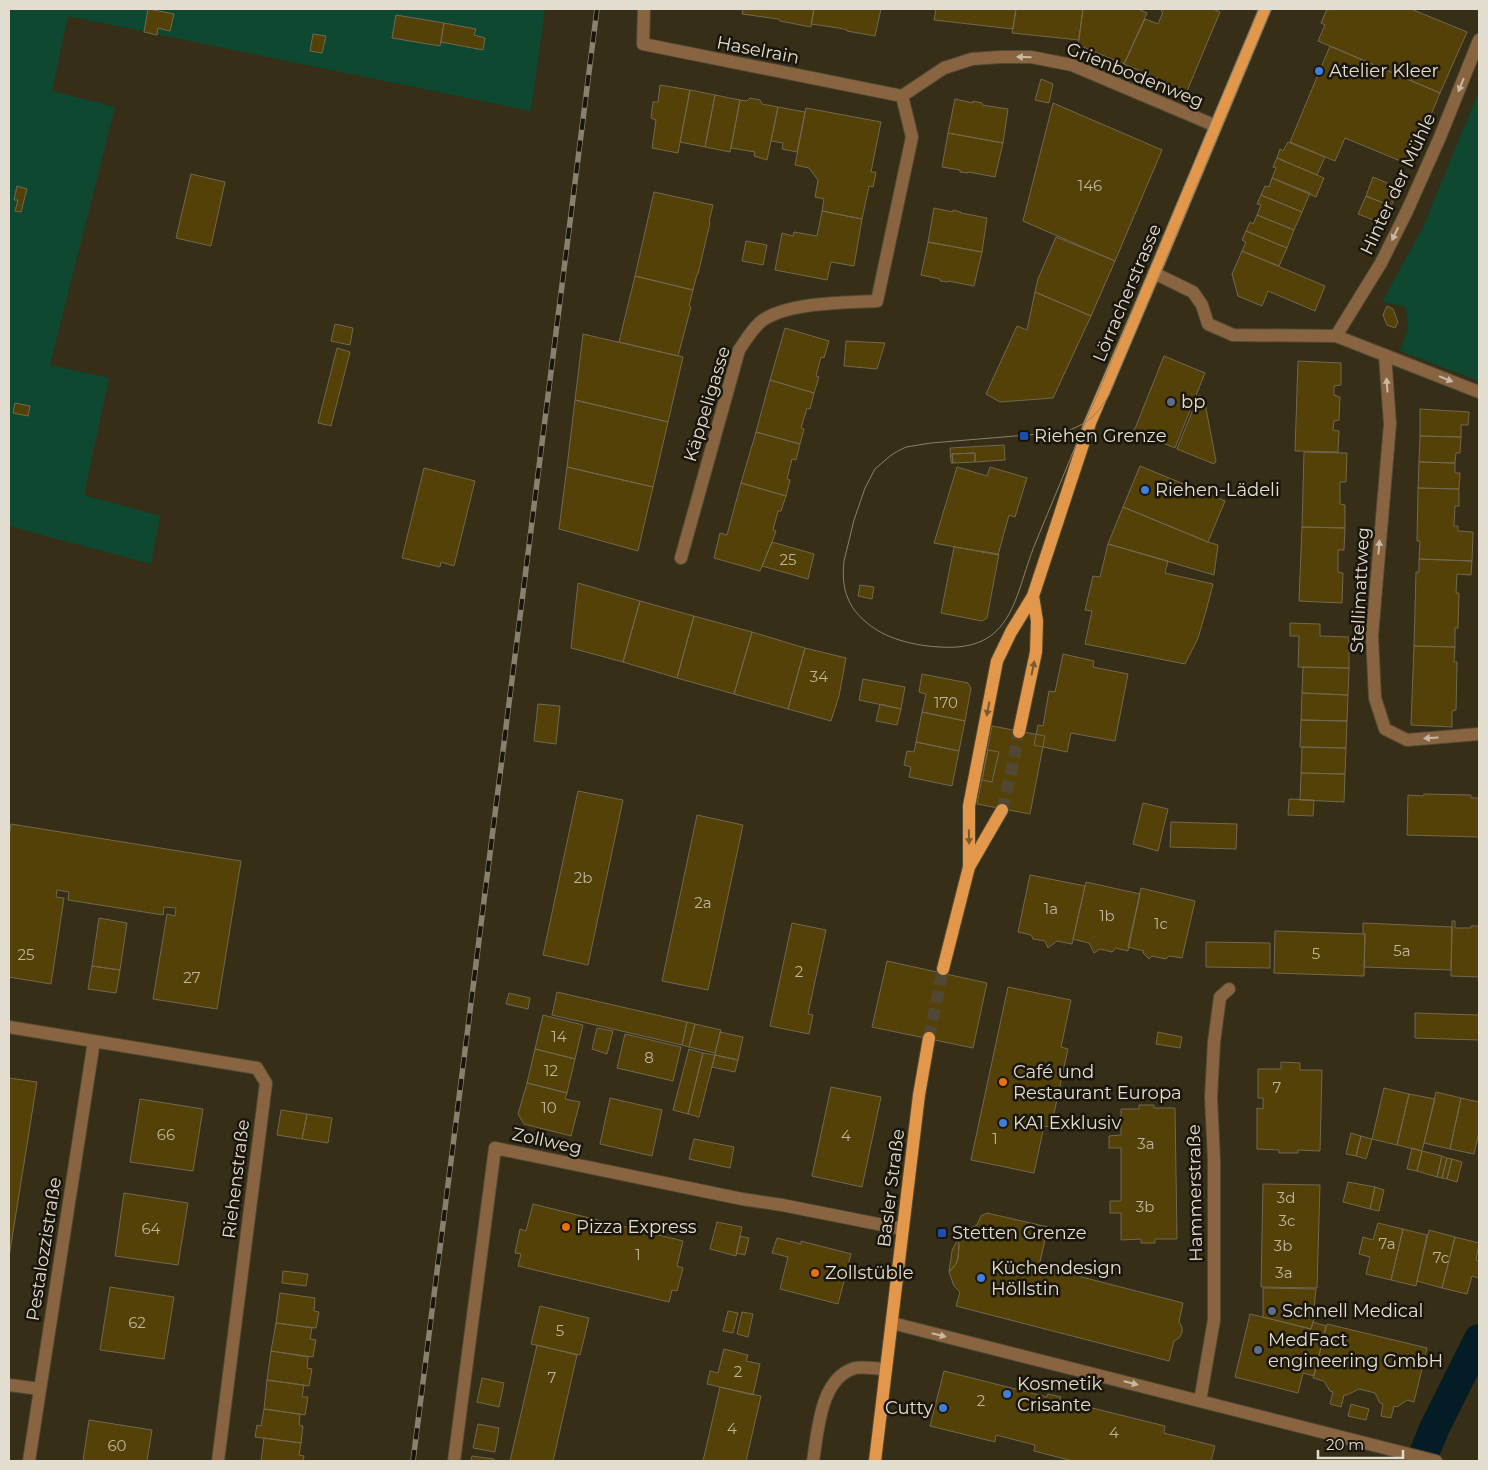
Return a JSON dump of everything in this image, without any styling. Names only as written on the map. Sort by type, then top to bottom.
[{"type":"main road","name":"Lörracherstrasse","points":[[969,867],[968,806],[997,661],[1011,632],[1033,596],[1090,423],[1265,9]]},
{"type":"main road","name":"Lörracherstrasse","points":[[1019,732],[1036,652],[1037,620],[1033,596]]},
{"type":"main road","points":[[943,969],[969,867],[1001,812]]},
{"type":"main road","name":"Basler Straße","points":[[875,1461],[902,1229],[929,1038]]},
{"type":"street","name":"Haselrain","points":[[644,9],[642,44],[902,96]]},
{"type":"street","name":"Hinter der Mühle","points":[[1336,336],[1381,263],[1407,211],[1440,137],[1479,40]]},
{"type":"street","name":"Grienbodenweg","points":[[902,96],[944,68],[972,59],[1031,57],[1072,65],[1216,126]]},
{"type":"street","name":"Käppeligasse","points":[[681,558],[740,350],[748,336],[762,321],[779,312],[796,307],[877,301],[912,137],[902,96]]},
{"type":"street","points":[[1154,273],[1193,292],[1202,305],[1208,324],[1233,335],[1336,336],[1479,392]]},
{"type":"street","name":"Stellimattweg","points":[[1385,355],[1390,424],[1372,636],[1375,698],[1385,729],[1407,740],[1479,734]]},
{"type":"street","name":"Hammerstraße","points":[[1200,1400],[1214,1320],[1214,1160],[1211,1097],[1214,1042],[1220,997],[1229,989]]},
{"type":"street","name":"Riehenstraße","points":[[9,1027],[257,1068],[266,1083],[218,1461]]},
{"type":"street","name":"Pestalozzistraße","points":[[29,1461],[94,1041]]},
{"type":"street","name":"Zollweg","points":[[454,1461],[495,1148],[742,1199],[902,1229]]},
{"type":"street","points":[[892,1323],[1436,1461]]},
{"type":"street","points":[[813,1461],[821,1412],[828,1394],[840,1375],[857,1368],[886,1370]]},
{"type":"street","points":[[9,1385],[40,1389]]},
{"type":"green space","points":[[9,9],[545,9],[531,111],[68,16],[52,91],[115,107],[50,365],[109,378],[84,495],[160,516],[151,564],[9,526]]},
{"type":"green space","points":[[1479,91],[1479,381],[1400,351],[1408,329],[1406,307],[1382,302],[1423,227]]},
{"type":"building","points":[[148,9],[174,14],[170,31],[158,28],[157,35],[144,32]]},
{"type":"building","points":[[743,9],[814,9],[811,27],[778,19],[742,14]]},
{"type":"building","points":[[814,9],[881,9],[875,36],[811,24]]},
{"type":"building","points":[[936,9],[1016,9],[1013,29],[934,20]]},
{"type":"building","points":[[1016,9],[1083,9],[1079,40],[1012,33]]},
{"type":"building","points":[[1083,9],[1138,9],[1147,13],[1124,64],[1078,45]]},
{"type":"building","points":[[1162,9],[1213,9],[1220,12],[1187,91],[1124,64],[1145,19],[1158,24],[1163,12],[1161,11]]},
{"type":"building","points":[[1327,9],[1411,9],[1467,32],[1440,93],[1318,41],[1325,25],[1321,23]]},
{"type":"building","points":[[396,15],[444,23],[440,46],[392,38]]},
{"type":"building","points":[[444,23],[476,29],[474,35],[485,38],[483,50],[441,42]]},
{"type":"building","points":[[313,34],[326,36],[322,53],[310,51]]},
{"type":"building","points":[[1330,46],[1440,93],[1410,165],[1345,138],[1335,161],[1290,142]]},
{"type":"building","points":[[1041,79],[1053,84],[1049,103],[1035,100]]},
{"type":"building","points":[[660,85],[690,90],[678,153],[652,148],[656,120],[651,118],[653,102],[658,102]]},
{"type":"building","points":[[690,90],[715,95],[705,147],[680,142]]},
{"type":"building","points":[[715,95],[740,100],[730,152],[705,147]]},
{"type":"building","points":[[750,98],[760,100],[762,104],[778,107],[767,160],[754,156],[755,152],[731,148],[740,100],[747,101]]},
{"type":"building","points":[[955,99],[1008,109],[1003,143],[948,133]]},
{"type":"building","points":[[1053,103],[1162,150],[1115,261],[1023,221]]},
{"type":"building","points":[[778,107],[805,112],[797,152],[782,149],[783,143],[771,141]]},
{"type":"building","points":[[806,108],[881,122],[871,172],[876,172],[875,178],[873,187],[869,186],[862,219],[822,211],[824,199],[815,197],[818,180],[809,168],[795,165]]},
{"type":"building","points":[[948,133],[1003,143],[995,177],[960,172],[960,170],[942,167]]},
{"type":"building","points":[[1288,142],[1325,157],[1317,175],[1277,158],[1280,149],[1283,151]]},
{"type":"building","points":[[1277,158],[1324,178],[1316,197],[1272,178],[1276,168],[1273,167]]},
{"type":"building","points":[[191,174],[225,182],[211,246],[176,238]]},
{"type":"building","points":[[1373,177],[1399,188],[1391,206],[1366,196]]},
{"type":"building","points":[[1272,178],[1310,193],[1302,212],[1261,195],[1265,186],[1269,187]]},
{"type":"building","points":[[17,186],[27,189],[21,212],[15,211],[18,200],[14,200]]},
{"type":"building","points":[[654,192],[713,205],[693,290],[635,276]]},
{"type":"building","points":[[1261,195],[1302,212],[1294,230],[1257,215],[1261,205],[1257,204]]},
{"type":"building","points":[[1366,196],[1391,206],[1384,224],[1358,214]]},
{"type":"building","points":[[934,208],[953,212],[953,210],[987,218],[982,252],[928,242]]},
{"type":"building","points":[[822,211],[862,219],[854,266],[831,262],[827,280],[775,270],[782,233],[793,236],[794,232],[817,236]]},
{"type":"building","points":[[1257,215],[1294,230],[1287,248],[1246,231],[1250,222],[1253,224]]},
{"type":"building","points":[[1246,231],[1287,248],[1279,266],[1242,251],[1246,242],[1242,240]]},
{"type":"building","points":[[1056,237],[1115,261],[1091,316],[1035,292],[1038,279]]},
{"type":"building","points":[[746,241],[767,245],[763,265],[742,261]]},
{"type":"building","points":[[928,242],[982,252],[974,286],[940,281],[940,279],[921,275]]},
{"type":"building","points":[[1242,251],[1325,286],[1315,311],[1268,291],[1262,306],[1238,296],[1232,274]]},
{"type":"building","points":[[635,276],[693,290],[689,306],[691,307],[678,356],[619,342]]},
{"type":"building","points":[[1035,292],[1091,316],[1053,398],[1000,402],[986,394],[1017,326],[1027,330]]},
{"type":"building","points":[[1387,306],[1393,309],[1398,322],[1395,328],[1387,325],[1383,315]]},
{"type":"building","points":[[335,324],[353,328],[350,345],[331,341]]},
{"type":"building","points":[[785,328],[829,341],[824,358],[821,357],[816,376],[819,377],[814,393],[770,380]]},
{"type":"building","points":[[583,334],[683,357],[668,422],[575,400]]},
{"type":"building","points":[[846,341],[885,343],[877,369],[844,366]]},
{"type":"building","points":[[337,348],[350,352],[331,426],[318,423]]},
{"type":"building","points":[[1164,356],[1205,373],[1175,448],[1134,431]]},
{"type":"building","points":[[1298,361],[1341,363],[1341,385],[1334,386],[1334,395],[1340,397],[1339,420],[1334,421],[1333,430],[1339,431],[1338,452],[1295,451]]},
{"type":"building","points":[[770,380],[814,393],[810,409],[807,408],[801,428],[804,429],[800,444],[756,432]]},
{"type":"building","points":[[1199,395],[1204,398],[1216,461],[1214,464],[1177,449]]},
{"type":"building","points":[[575,400],[668,422],[653,487],[567,467]]},
{"type":"building","points":[[15,403],[30,406],[28,416],[13,413]]},
{"type":"building","points":[[1420,409],[1469,412],[1468,425],[1461,425],[1461,437],[1420,436]]},
{"type":"building","points":[[756,432],[800,444],[796,460],[792,459],[787,479],[790,480],[786,496],[741,483]]},
{"type":"building","points":[[1420,436],[1461,437],[1460,453],[1456,453],[1455,463],[1419,462]]},
{"type":"building","points":[[1004,445],[1005,460],[975,462],[975,453],[952,454],[953,463],[951,463],[950,448]]},
{"type":"building","points":[[1304,452],[1347,453],[1346,482],[1340,482],[1340,504],[1345,505],[1345,528],[1302,527]]},
{"type":"building","points":[[975,453],[975,462],[953,463],[952,454]]},
{"type":"building","points":[[1419,462],[1455,463],[1455,473],[1460,473],[1459,489],[1418,488]]},
{"type":"building","points":[[1140,466],[1225,501],[1208,542],[1123,507]]},
{"type":"building","points":[[567,467],[653,487],[638,551],[559,529]]},
{"type":"building","points":[[957,467],[987,476],[990,467],[1027,478],[1015,517],[1009,515],[998,555],[934,543]]},
{"type":"building","points":[[424,468],[475,481],[454,566],[441,562],[440,567],[402,558]]},
{"type":"building","points":[[741,483],[786,496],[781,511],[778,511],[773,530],[776,531],[760,571],[714,558],[720,533],[727,535]]},
{"type":"building","points":[[1418,488],[1459,489],[1459,506],[1455,506],[1454,526],[1458,526],[1458,531],[1473,532],[1472,561],[1419,559],[1420,541],[1417,541]]},
{"type":"building","points":[[1123,507],[1218,545],[1214,575],[1108,544]]},
{"type":"building","points":[[1302,527],[1345,528],[1344,550],[1338,550],[1338,572],[1343,573],[1342,603],[1299,601]]},
{"type":"building","points":[[772,542],[814,554],[808,579],[762,566]]},
{"type":"building","points":[[1108,544],[1168,561],[1165,573],[1213,584],[1198,638],[1185,664],[1085,644],[1092,611],[1085,610],[1093,576],[1100,577]]},
{"type":"building","points":[[954,547],[999,554],[987,618],[982,621],[941,613]]},
{"type":"building","points":[[1419,559],[1472,561],[1471,575],[1457,574],[1456,593],[1459,593],[1458,628],[1455,628],[1455,647],[1414,646],[1416,572],[1419,572]]},
{"type":"building","points":[[578,583],[640,601],[623,662],[571,648]]},
{"type":"building","points":[[860,585],[874,587],[872,599],[858,596]]},
{"type":"building","points":[[640,601],[694,616],[677,678],[623,662]]},
{"type":"building","points":[[694,616],[752,632],[734,694],[677,678]]},
{"type":"building","points":[[1290,623],[1320,624],[1320,636],[1349,637],[1349,668],[1298,667],[1299,636],[1290,636]]},
{"type":"building","points":[[752,632],[805,648],[788,709],[734,694]]},
{"type":"building","points":[[1414,646],[1455,647],[1454,662],[1457,662],[1456,710],[1452,711],[1452,727],[1411,725]]},
{"type":"building","points":[[805,648],[846,658],[839,696],[831,721],[788,709]]},
{"type":"building","points":[[1063,654],[1094,661],[1093,667],[1128,674],[1115,741],[1071,733],[1067,752],[1034,745],[1038,725],[1043,726],[1049,691],[1055,692]]},
{"type":"building","points":[[1303,667],[1349,668],[1348,695],[1302,693]]},
{"type":"building","points":[[922,674],[968,683],[971,688],[965,721],[922,712],[926,694],[919,692]]},
{"type":"building","points":[[863,679],[905,687],[901,709],[859,700]]},
{"type":"building","points":[[1302,693],[1348,695],[1347,721],[1301,720]]},
{"type":"building","points":[[538,704],[560,706],[556,744],[534,741]]},
{"type":"building","points":[[880,704],[901,709],[897,725],[876,721]]},
{"type":"building","points":[[922,712],[965,721],[959,751],[916,742]]},
{"type":"building","points":[[1301,720],[1347,721],[1346,748],[1300,747]]},
{"type":"building","points":[[992,726],[1045,736],[1030,814],[977,804]]},
{"type":"building","points":[[916,742],[959,751],[952,786],[909,777],[911,767],[904,765],[907,751],[914,752]]},
{"type":"building","points":[[1302,747],[1346,748],[1345,774],[1301,773]]},
{"type":"building","points":[[988,750],[999,752],[992,782],[982,780]]},
{"type":"building","points":[[1301,773],[1345,774],[1344,802],[1300,800]]},
{"type":"building","points":[[578,791],[623,800],[588,965],[543,955]]},
{"type":"building","points":[[1424,794],[1471,795],[1471,798],[1479,798],[1479,837],[1407,835],[1408,795],[1423,796]]},
{"type":"building","points":[[1289,799],[1314,800],[1313,816],[1288,815]]},
{"type":"building","points":[[1143,803],[1168,809],[1158,851],[1133,844]]},
{"type":"building","points":[[697,815],[743,825],[708,990],[662,981]]},
{"type":"building","points":[[1171,822],[1237,824],[1236,849],[1170,847]]},
{"type":"building","points":[[11,824],[241,861],[217,1009],[153,999],[167,914],[175,916],[176,908],[164,907],[163,915],[68,900],[69,892],[57,890],[56,897],[64,898],[51,984],[9,977],[9,837]]},
{"type":"building","points":[[1030,875],[1085,886],[1072,944],[1057,941],[1048,948],[1045,941],[1033,939],[1031,935],[1018,932]]},
{"type":"building","points":[[1086,882],[1140,894],[1128,951],[1116,948],[1112,952],[1100,949],[1094,953],[1089,943],[1073,939]]},
{"type":"building","points":[[1141,888],[1195,901],[1182,958],[1169,956],[1166,959],[1152,956],[1149,959],[1143,953],[1144,951],[1128,947]]},
{"type":"building","points":[[99,918],[127,923],[120,970],[92,966]]},
{"type":"building","points":[[1452,921],[1455,921],[1455,928],[1479,926],[1479,977],[1451,976]]},
{"type":"building","points":[[792,923],[826,930],[808,1014],[813,1015],[809,1034],[770,1026]]},
{"type":"building","points":[[1363,923],[1452,927],[1451,970],[1364,967],[1365,934],[1363,934]]},
{"type":"building","points":[[1275,931],[1365,934],[1364,976],[1274,973]]},
{"type":"building","points":[[1206,942],[1270,943],[1270,968],[1206,967]]},
{"type":"building","points":[[887,961],[987,983],[973,1048],[872,1027]]},
{"type":"building","points":[[92,966],[120,970],[116,993],[88,989]]},
{"type":"building","points":[[1008,987],[1071,1000],[1061,1047],[1068,1049],[1051,1127],[1044,1126],[1034,1173],[971,1160]]},
{"type":"building","points":[[557,992],[687,1022],[682,1045],[552,1015]]},
{"type":"building","points":[[509,993],[530,998],[528,1009],[506,1004]]},
{"type":"building","points":[[1415,1013],[1479,1015],[1479,1040],[1415,1038]]},
{"type":"building","points":[[543,1015],[583,1025],[575,1059],[535,1049]]},
{"type":"building","points":[[687,1022],[695,1024],[689,1047],[682,1045]]},
{"type":"building","points":[[695,1024],[721,1030],[715,1053],[689,1047]]},
{"type":"building","points":[[597,1028],[613,1031],[607,1054],[592,1049]]},
{"type":"building","points":[[720,1032],[743,1037],[738,1060],[715,1055]]},
{"type":"building","points":[[1158,1032],[1182,1037],[1180,1048],[1156,1044]]},
{"type":"building","points":[[625,1034],[681,1047],[673,1081],[617,1068]]},
{"type":"building","points":[[535,1049],[575,1059],[567,1093],[527,1083]]},
{"type":"building","points":[[689,1049],[703,1053],[688,1114],[673,1110]]},
{"type":"building","points":[[703,1053],[715,1055],[699,1117],[688,1114]]},
{"type":"building","points":[[715,1055],[738,1060],[735,1072],[712,1067]]},
{"type":"building","points":[[1281,1062],[1300,1063],[1300,1070],[1322,1070],[1320,1151],[1298,1150],[1298,1153],[1279,1153],[1279,1150],[1257,1149],[1257,1108],[1263,1109],[1263,1098],[1258,1098],[1258,1069],[1281,1069]]},
{"type":"building","points":[[9,1078],[37,1082],[9,1257]]},
{"type":"building","points":[[527,1083],[567,1093],[565,1099],[580,1102],[571,1136],[524,1124],[518,1114]]},
{"type":"building","points":[[831,1087],[881,1097],[862,1187],[812,1176]]},
{"type":"building","points":[[1384,1088],[1409,1094],[1397,1145],[1372,1139]]},
{"type":"building","points":[[1436,1092],[1461,1098],[1450,1149],[1424,1143]]},
{"type":"building","points":[[1409,1094],[1435,1099],[1422,1151],[1397,1145]]},
{"type":"building","points":[[610,1098],[662,1110],[652,1156],[600,1144]]},
{"type":"building","points":[[1461,1098],[1479,1102],[1479,1132],[1474,1154],[1450,1149]]},
{"type":"building","points":[[140,1099],[203,1109],[193,1171],[130,1162]]},
{"type":"building","points":[[1139,1105],[1154,1105],[1154,1108],[1175,1108],[1177,1239],[1155,1239],[1155,1243],[1141,1243],[1141,1239],[1121,1240],[1121,1213],[1110,1213],[1110,1201],[1121,1201],[1121,1148],[1109,1148],[1109,1136],[1121,1135],[1121,1109],[1139,1109]]},
{"type":"building","points":[[281,1110],[307,1114],[302,1139],[277,1135]]},
{"type":"building","points":[[307,1114],[332,1118],[328,1143],[302,1139]]},
{"type":"building","points":[[1351,1133],[1361,1136],[1356,1156],[1346,1154]]},
{"type":"building","points":[[1361,1136],[1372,1139],[1366,1159],[1356,1156]]},
{"type":"building","points":[[694,1139],[734,1147],[730,1168],[689,1159]]},
{"type":"building","points":[[1412,1148],[1422,1151],[1417,1171],[1407,1169]]},
{"type":"building","points":[[1422,1151],[1442,1156],[1437,1177],[1417,1171]]},
{"type":"building","points":[[1442,1156],[1447,1158],[1442,1178],[1437,1177]]},
{"type":"building","points":[[1447,1158],[1452,1159],[1447,1179],[1442,1178]]},
{"type":"building","points":[[1452,1159],[1462,1162],[1457,1182],[1447,1179]]},
{"type":"building","points":[[1348,1182],[1375,1187],[1370,1209],[1343,1202]]},
{"type":"building","points":[[1263,1184],[1320,1185],[1317,1288],[1261,1287]]},
{"type":"building","points":[[1375,1187],[1384,1190],[1379,1211],[1370,1209]]},
{"type":"building","points":[[124,1193],[188,1203],[178,1265],[115,1256]]},
{"type":"building","points":[[533,1204],[683,1241],[677,1266],[683,1268],[677,1291],[672,1290],[669,1302],[518,1266],[521,1254],[515,1253],[520,1229],[526,1231]]},
{"type":"building","points":[[987,1213],[1048,1227],[1039,1266],[1183,1303],[1179,1322],[1182,1327],[1182,1333],[1174,1341],[1169,1361],[956,1306],[960,1292],[954,1286],[949,1272],[956,1264],[958,1258],[958,1238],[965,1231],[977,1225],[981,1216]]},
{"type":"building","points":[[717,1222],[742,1227],[736,1256],[710,1249]]},
{"type":"building","points":[[1378,1223],[1403,1229],[1391,1280],[1366,1274],[1370,1257],[1359,1254],[1363,1237],[1373,1240]]},
{"type":"building","points":[[1403,1229],[1427,1235],[1416,1286],[1391,1280]]},
{"type":"building","points":[[1429,1230],[1455,1237],[1442,1288],[1417,1281]]},
{"type":"building","points":[[740,1236],[749,1238],[745,1255],[736,1253]]},
{"type":"building","points":[[1455,1237],[1479,1243],[1476,1260],[1479,1261],[1479,1278],[1472,1276],[1467,1294],[1442,1288]]},
{"type":"building","name":"Zollstüble","points":[[777,1238],[801,1244],[801,1241],[851,1254],[838,1304],[780,1289],[788,1257],[772,1253]]},
{"type":"building","points":[[958,1238],[958,1258],[956,1264],[949,1272],[952,1251]]},
{"type":"building","points":[[283,1271],[308,1274],[306,1286],[282,1283]]},
{"type":"building","points":[[110,1287],[174,1297],[164,1359],[100,1350]]},
{"type":"building","points":[[1263,1288],[1316,1289],[1314,1308],[1317,1309],[1311,1329],[1263,1317]]},
{"type":"building","points":[[280,1293],[315,1298],[314,1311],[319,1312],[316,1328],[276,1323]]},
{"type":"building","points":[[540,1306],[589,1318],[580,1355],[531,1344]]},
{"type":"building","points":[[728,1311],[738,1313],[733,1333],[723,1331]]},
{"type":"building","points":[[742,1312],[753,1314],[748,1337],[737,1334]]},
{"type":"building","points":[[1250,1314],[1311,1329],[1313,1322],[1326,1326],[1314,1376],[1303,1373],[1298,1393],[1235,1377]]},
{"type":"building","points":[[276,1323],[312,1328],[310,1339],[316,1340],[313,1357],[271,1351]]},
{"type":"building","points":[[1327,1324],[1427,1348],[1414,1402],[1407,1400],[1397,1407],[1394,1406],[1391,1418],[1381,1416],[1383,1404],[1380,1403],[1375,1393],[1359,1389],[1344,1395],[1341,1407],[1330,1404],[1333,1392],[1330,1391],[1324,1381],[1313,1378]]},
{"type":"building","points":[[537,1345],[577,1355],[553,1461],[510,1461]]},
{"type":"building","points":[[724,1349],[748,1355],[746,1361],[760,1364],[753,1395],[707,1384],[710,1371],[718,1373]]},
{"type":"building","points":[[271,1351],[308,1357],[307,1368],[312,1369],[309,1386],[267,1380]]},
{"type":"building","points":[[944,1371],[1047,1397],[1048,1394],[1061,1397],[1060,1400],[1165,1426],[1164,1433],[1215,1446],[1211,1461],[1073,1461],[1034,1451],[1035,1445],[996,1435],[995,1442],[930,1426]]},
{"type":"building","points":[[482,1378],[504,1383],[499,1407],[477,1402]]},
{"type":"building","points":[[267,1380],[304,1385],[302,1397],[308,1397],[305,1415],[264,1409]]},
{"type":"building","points":[[720,1387],[761,1396],[746,1461],[703,1461]]},
{"type":"building","points":[[1351,1404],[1369,1409],[1366,1420],[1348,1416]]},
{"type":"building","points":[[264,1409],[300,1414],[299,1425],[303,1426],[301,1443],[255,1437],[257,1425],[261,1426]]},
{"type":"building","points":[[89,1420],[152,1430],[147,1461],[83,1461]]},
{"type":"building","points":[[478,1424],[499,1428],[495,1452],[473,1448]]},
{"type":"building","points":[[264,1438],[301,1443],[299,1455],[304,1456],[303,1461],[261,1461]]},
{"type":"building","points":[[472,1456],[494,1459],[494,1461],[471,1461]]},
{"type":"waterway","points":[[1421,1461],[1434,1429],[1479,1339]]},
{"type":"tunnel","points":[[1002,810],[1019,732]]},
{"type":"tunnel","points":[[929,1038],[943,969]]},
{"type":"tram line","points":[[1259,9],[1085,422],[1007,617],[997,630],[983,640],[964,646],[940,647],[918,645],[882,633],[863,619],[850,603],[846,594],[843,573],[854,520],[865,488],[875,469],[890,456],[906,447],[931,443],[1063,432],[1079,426],[1085,422],[1096,414],[1109,395],[1271,9]]},
{"type":"railway","points":[[413,1461],[597,9]]},
{"type":"place","name":"Atelier Kleer","points":[[1319,71]]},
{"type":"place","name":"bp","points":[[1171,402]]},
{"type":"place","name":"Riehen Grenze","points":[[1024,436]]},
{"type":"place","name":"Riehen-Lädeli","points":[[1145,490]]},
{"type":"place","name":"Café und Restaurant Europa","points":[[1003,1082]]},
{"type":"place","name":"KA1 Exklusiv","points":[[1003,1123]]},
{"type":"place","name":"Pizza Express","points":[[566,1227]]},
{"type":"place","name":"Stetten Grenze","points":[[942,1233]]},
{"type":"place","name":"Zollstüble","points":[[815,1273]]},
{"type":"place","name":"Küchendesign Höllstin","points":[[981,1278]]},
{"type":"place","name":"Schnell Medical","points":[[1272,1311]]},
{"type":"place","name":"MedFact engineering GmbH","points":[[1258,1350]]},
{"type":"place","name":"Kosmetik Crisante","points":[[1007,1394]]},
{"type":"place","name":"Cutty","points":[[943,1408]]}]
